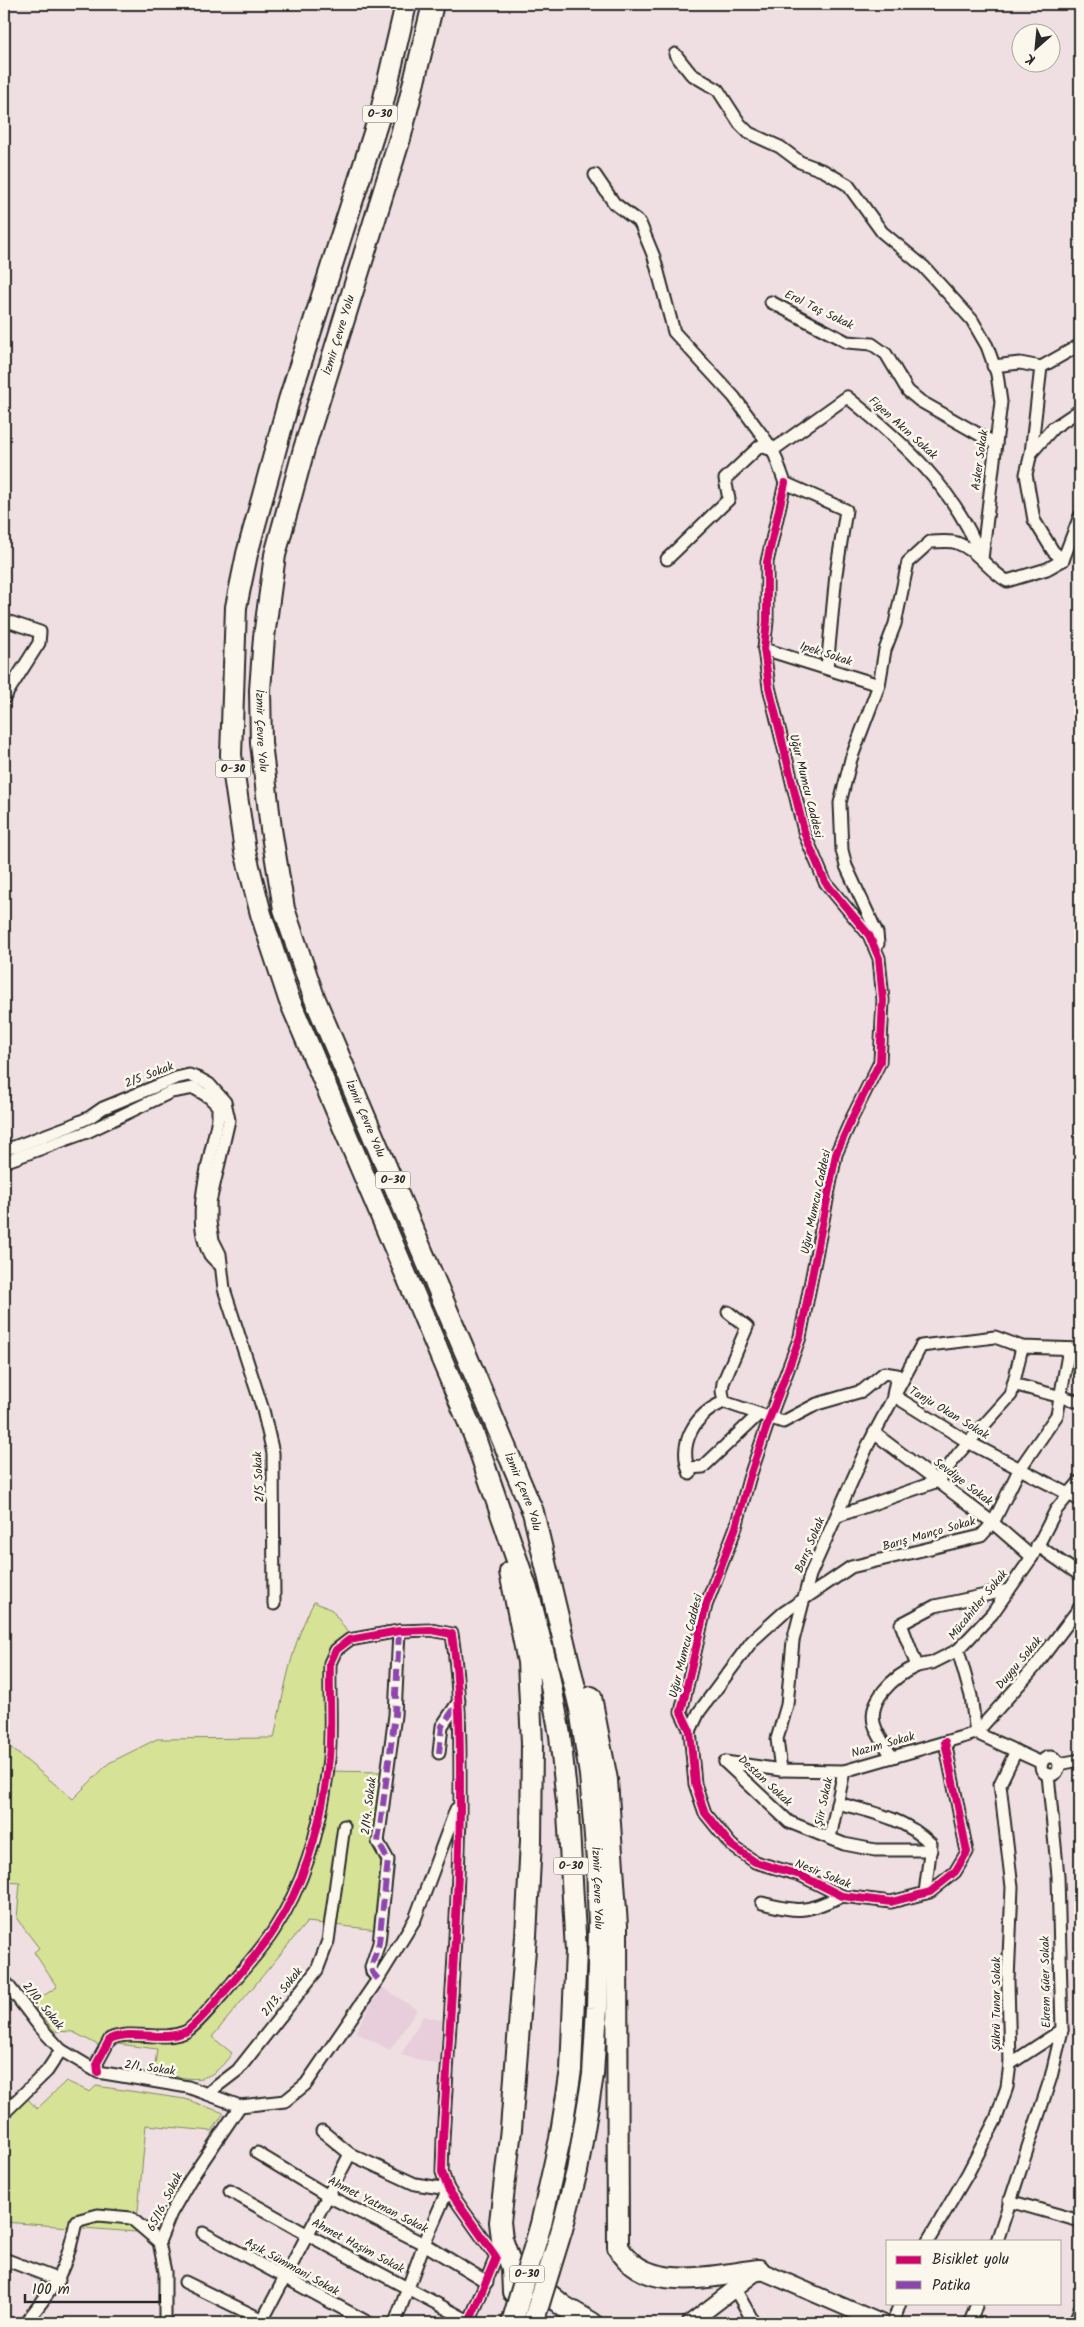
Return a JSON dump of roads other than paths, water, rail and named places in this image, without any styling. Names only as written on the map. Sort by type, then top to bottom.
[{"type":"highway","name":"İzmir Çevre Yolu","points":[[406,4],[381,112],[290,400],[247,554],[236,607],[231,755],[245,851],[261,914],[289,999],[474,1435],[530,1598],[549,1675],[560,1735],[569,1822],[576,1951],[571,2070],[560,2139],[541,2224],[512,2323]]},
{"type":"highway","name":"İzmir Çevre Yolu","points":[[433,4],[401,135],[304,449],[275,555],[264,637],[260,690],[261,743],[284,909],[314,997],[533,1512],[580,1709],[590,1775],[597,1861],[599,1928],[593,2075],[577,2171],[562,2229],[533,2323]]},
{"type":"highway","points":[[533,1512],[579,1647],[607,1780],[617,1935],[618,2247],[625,2259],[633,2266],[657,2277],[706,2276],[759,2270]]},
{"type":"highway","points":[[500,1513],[528,1662],[532,1743],[531,1841],[526,1936],[511,2129],[500,2222],[512,2268],[513,2292]]},
{"type":"highway","points":[[505,2247],[537,2285],[563,2306],[592,2323]]},
{"type":"main road","points":[[693,2322],[759,2270],[863,2319],[882,2323]]},
{"type":"main road","points":[[502,2323],[513,2292]]},
{"type":"street","name":"Asker Sokak","points":[[674,54],[691,74],[718,90],[736,118],[749,133],[780,147],[800,162],[824,171],[848,185],[882,232],[924,267],[972,320],[987,346],[1002,402],[982,559]]},
{"type":"street","points":[[595,176],[614,203],[640,223],[654,257],[674,332],[734,397],[773,450],[785,483],[846,510],[836,574],[827,668]]},
{"type":"street","name":"Erol Taş Sokak","points":[[771,302],[847,342],[872,344],[886,354],[908,391],[920,401],[996,444]]},
{"type":"street","points":[[993,366],[1020,363],[1041,367],[1080,345]]},
{"type":"street","points":[[1041,367],[1031,453],[1026,474],[1034,520],[1053,551],[1063,560]]},
{"type":"street","name":"Figen Akın Sokak","points":[[773,450],[847,397],[890,432],[931,472],[973,535],[982,559]]},
{"type":"street","points":[[1031,453],[1053,428],[1080,410]]},
{"type":"street","points":[[667,559],[729,499],[726,480],[760,446],[773,450]]},
{"type":"street","name":"Uğur Mumcu Caddesi","points":[[690,1731],[681,1712],[706,1605],[736,1527],[764,1416],[800,1337],[836,1154],[880,1062],[883,1000],[879,958],[869,935],[825,882],[806,836],[769,687],[764,649],[767,621],[767,562],[785,483]]},
{"type":"street","points":[[879,958],[876,933],[856,890],[842,850],[840,803],[850,759],[879,685],[885,650],[895,624],[908,562],[930,542],[957,543],[982,559],[994,574],[1007,581],[1047,569],[1063,560],[1080,516]]},
{"type":"street","points":[[4,620],[35,629],[40,632],[41,636],[39,643],[4,698]]},
{"type":"street","name":"Ipek Sokak","points":[[764,649],[879,685]]},
{"type":"street","name":"2/5 Sokak","points":[[4,1148],[14,1147],[70,1126],[90,1117],[103,1108],[171,1079],[189,1075],[200,1079],[217,1092],[229,1110],[229,1120],[210,1202],[210,1222],[213,1240],[220,1254],[224,1289],[263,1410],[273,1453],[274,1604]]},
{"type":"street","name":"2/5 Sokak","points":[[4,1162],[87,1132],[171,1092],[194,1088],[200,1090],[218,1106],[218,1118],[200,1210],[203,1231],[210,1256],[221,1266]]},
{"type":"street","points":[[724,1402],[723,1383],[746,1326],[728,1312]]},
{"type":"street","name":"Barış Sokak","points":[[780,1770],[776,1739],[787,1705],[793,1641],[806,1599],[810,1575],[874,1433],[921,1346],[996,1337],[1022,1347]]},
{"type":"street","points":[[838,1516],[938,1481],[968,1442],[1011,1394],[1022,1347],[1074,1349]]},
{"type":"street","name":"Barış Manço Sokak","points":[[690,1731],[699,1712],[752,1640],[783,1613],[851,1567],[884,1561],[981,1536],[993,1523],[1019,1470],[1057,1416],[1060,1396],[1074,1349]]},
{"type":"street","name":"Tanju Okan Sokak","points":[[764,1416],[783,1422],[817,1404],[862,1391],[884,1373],[897,1376],[893,1396],[968,1442],[1080,1500]]},
{"type":"street","points":[[1013,1384],[1080,1402]]},
{"type":"street","points":[[724,1402],[764,1416],[703,1467],[689,1471],[685,1457],[686,1444],[694,1426],[703,1414],[724,1402]]},
{"type":"street","name":"Sevdiye Sokak","points":[[874,1433],[993,1523],[1032,1557]]},
{"type":"street","name":"Mücahitler Sokak","points":[[976,1733],[971,1696],[958,1650],[992,1614],[1032,1557],[1056,1510],[1080,1480]]},
{"type":"street","points":[[1037,1545],[1080,1575]]},
{"type":"street","points":[[917,1666],[901,1624],[935,1606],[1009,1590]]},
{"type":"street","name":"Duygu Sokak","points":[[976,1733],[1034,1668],[1080,1607]]},
{"type":"street","points":[[98,2072],[97,2063],[110,2039],[128,2034],[159,2036],[178,2034],[191,2028],[224,1993],[274,1930],[303,1872],[314,1838],[329,1757],[330,1663],[336,1650],[349,1640],[399,1631],[431,1630],[452,1634],[458,1674],[459,1701],[459,1881],[442,2140],[442,2172],[448,2189],[496,2257],[471,2323]]},
{"type":"street","name":"2/14. Sokak","points":[[378,1979],[372,1972],[371,1967],[379,1943],[388,1860],[378,1842],[395,1715],[399,1631]]},
{"type":"street","points":[[892,1757],[875,1728],[873,1709],[890,1682],[917,1666],[932,1663],[958,1650]]},
{"type":"street","points":[[439,1753],[442,1726],[459,1701]]},
{"type":"street","name":"Nesir Sokak","points":[[690,1731],[694,1784],[706,1813],[731,1845],[755,1862],[800,1874],[842,1896],[891,1902],[925,1893],[955,1872],[967,1852],[945,1742]]},
{"type":"street","points":[[976,1733],[1042,1762]]},
{"type":"street","name":"Nazım Sokak","points":[[725,1762],[780,1770],[844,1770],[976,1733]]},
{"type":"street","name":"Şükrü Tunar Sokak","points":[[929,2240],[968,2173],[996,2119],[1007,2087],[1010,2064],[1008,1980],[1012,1887],[1000,1784],[1016,1751]]},
{"type":"street","points":[[1046,1758],[1056,1759],[1059,1764],[1057,1772],[1048,1774],[1041,1769],[1042,1762],[1046,1758]]},
{"type":"street","points":[[1059,1764],[1080,1760]]},
{"type":"street","name":"Destan Sokak","points":[[725,1762],[789,1822],[844,1844],[875,1850],[931,1850]]},
{"type":"street","name":"Şiir Sokak","points":[[830,1838],[844,1770]]},
{"type":"street","name":"Ekrem Güer Sokak","points":[[997,2240],[1051,2077],[1062,2030],[1058,1876],[1048,1774]]},
{"type":"street","points":[[240,2106],[285,2101],[306,2084],[378,1979],[421,1908],[460,1799]]},
{"type":"street","points":[[837,1803],[898,1820],[918,1831],[931,1844],[925,1893]]},
{"type":"street","name":"2/13. Sokak","points":[[208,2093],[238,2070],[317,1970],[328,1941],[344,1826]]},
{"type":"street","points":[[762,1904],[795,1911],[812,1909],[842,1896]]},
{"type":"street","name":"2/10. Sokak","points":[[4,1980],[39,2026],[61,2050]]},
{"type":"street","points":[[1010,2064],[1062,2030]]},
{"type":"street","points":[[4,2113],[48,2071],[61,2050]]},
{"type":"street","name":"2/1. Sokak","points":[[61,2050],[98,2072],[188,2087],[240,2106]]},
{"type":"street","name":"65/16. Sokak","points":[[164,2323],[165,2272],[159,2242],[171,2213],[190,2180],[240,2106]]},
{"type":"street","points":[[322,2131],[350,2154],[416,2184],[448,2189]]},
{"type":"street","name":"Ahmet Yatman Sokak","points":[[256,2153],[328,2196],[424,2244],[487,2282]]},
{"type":"street","points":[[185,2282],[264,2322],[284,2278],[350,2154]]},
{"type":"street","points":[[395,2323],[424,2244],[448,2189]]},
{"type":"street","name":"Ahmet Haşim Sokak","points":[[230,2191],[471,2323]]},
{"type":"street","points":[[1009,2202],[1080,2221]]},
{"type":"street","points":[[25,2323],[58,2280],[70,2253],[76,2221],[98,2216],[131,2218],[159,2242]]},
{"type":"street","name":"Aşık Sümmani Sokak","points":[[203,2234],[369,2323]]},
{"type":"street","points":[[4,2259],[58,2280]]},
{"type":"street","points":[[735,2289],[754,2323]]},
{"type":"street","points":[[894,2323],[900,2304]]},
{"type":"street","points":[[970,2323],[977,2304]]},
{"type":"street","points":[[1075,2323],[1080,2308]]}]
